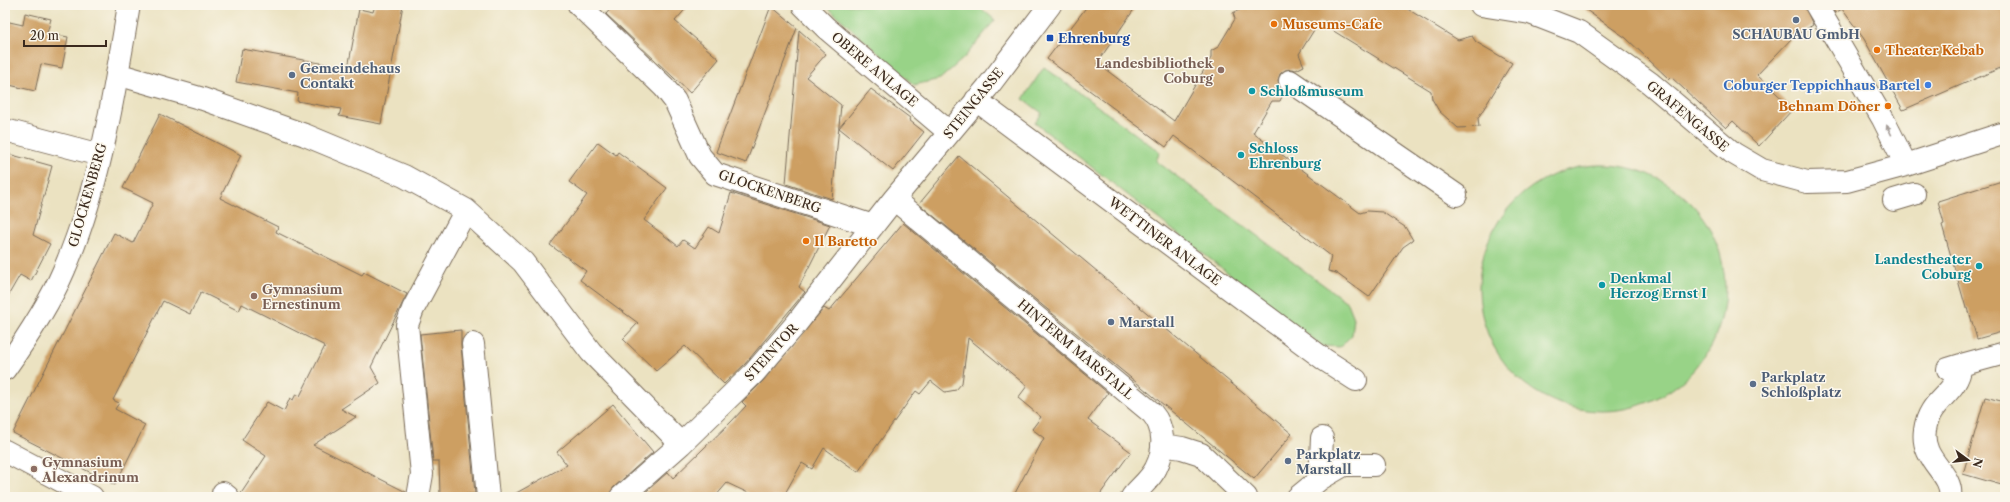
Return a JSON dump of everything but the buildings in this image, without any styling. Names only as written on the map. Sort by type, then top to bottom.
[{"type":"street","name":"GLOCKENBERG","points":[[5,369],[30,334],[64,271],[84,215],[100,155],[117,74],[129,5]]},
{"type":"street","name":"GLOCKENBERG","points":[[579,5],[664,87],[675,101],[700,156],[716,174],[873,226]]},
{"type":"street","name":"OBERE ANLAGE","points":[[803,5],[826,28],[949,132]]},
{"type":"street","name":"STEINGASSE","points":[[894,199],[976,100],[1050,5]]},
{"type":"street","name":"GRAFENGASSE","points":[[1481,5],[1530,13],[1580,32],[1650,83],[1733,153],[1762,170],[1807,182],[1847,181],[1906,165],[2005,133]]},
{"type":"street","points":[[1816,5],[1883,119],[1906,165]]},
{"type":"street","points":[[117,74],[202,99],[306,135],[404,176],[466,210],[523,262],[591,352],[681,444]]},
{"type":"street","points":[[1290,81],[1456,195]]},
{"type":"street","name":"WETTINER ANLAGE","points":[[976,100],[1325,360],[1356,380]]},
{"type":"street","points":[[5,130],[100,155]]},
{"type":"street","name":"STEINTOR","points":[[626,493],[681,444],[754,373],[796,324],[894,199]]},
{"type":"street","name":"HINTERM MARSTALL","points":[[894,199],[1152,413],[1159,421],[1162,430],[1162,445],[1156,469],[1132,497]]},
{"type":"street","points":[[418,497],[422,474],[407,326],[413,309],[466,210]]},
{"type":"street","points":[[473,344],[488,497]]},
{"type":"street","points":[[1950,497],[1950,482],[1932,461],[1926,448],[1924,432],[1927,418],[1934,405],[1953,386],[1960,376],[1954,367],[2005,353]]},
{"type":"street","points":[[1320,479],[1322,438]]},
{"type":"street","points":[[1162,445],[1182,448],[1201,454],[1246,497]]},
{"type":"street","points":[[5,451],[92,497]]},
{"type":"street","points":[[1298,497],[1320,479],[1344,464],[1374,465]]},
{"type":"green space","points":[[825,5],[977,5],[995,20],[965,57],[940,79],[914,85]]},
{"type":"green space","points":[[1044,67],[1160,152],[1156,161],[1348,303],[1354,318],[1352,335],[1340,347],[1322,346],[1035,123],[1042,113],[1023,99]]},
{"type":"green space","points":[[1590,165],[1614,165],[1638,170],[1660,179],[1689,201],[1711,230],[1716,241],[1723,264],[1725,288],[1723,312],[1716,335],[1711,346],[1689,375],[1660,397],[1638,406],[1614,411],[1590,411],[1566,406],[1544,397],[1524,383],[1507,366],[1493,346],[1484,324],[1479,300],[1479,276],[1484,252],[1493,230],[1507,210],[1524,193],[1544,179],[1566,170]]},
{"type":"place","name":"SCHAUBAU GmbH","points":[[1796,20]]},
{"type":"place","name":"Museums-Cafe","points":[[1274,24]]},
{"type":"place","name":"Ehrenburg","points":[[1050,38]]},
{"type":"place","name":"Theater Kebab","points":[[1877,50]]},
{"type":"place","name":"Landesbibliothek Coburg","points":[[1221,70]]},
{"type":"place","name":"Gemeindehaus Contakt","points":[[292,75]]},
{"type":"place","name":"Coburger Teppichhaus Bartel","points":[[1928,85]]},
{"type":"place","name":"Schloßmuseum","points":[[1252,91]]},
{"type":"place","name":"Behnam Döner","points":[[1888,106]]},
{"type":"place","name":"Schloss Ehrenburg","points":[[1241,155]]},
{"type":"place","name":"Il Baretto","points":[[806,241]]},
{"type":"place","name":"Landestheater Coburg","points":[[1979,266]]},
{"type":"place","name":"Denkmal Herzog Ernst I","points":[[1602,285]]},
{"type":"place","name":"Gymnasium Ernestinum","points":[[254,296]]},
{"type":"place","name":"Marstall","points":[[1111,322]]},
{"type":"place","name":"Parkplatz Schloßplatz","points":[[1753,384]]},
{"type":"place","name":"Parkplatz Marstall","points":[[1288,461]]},
{"type":"place","name":"Gymnasium Alexandrinum","points":[[34,469]]}]
